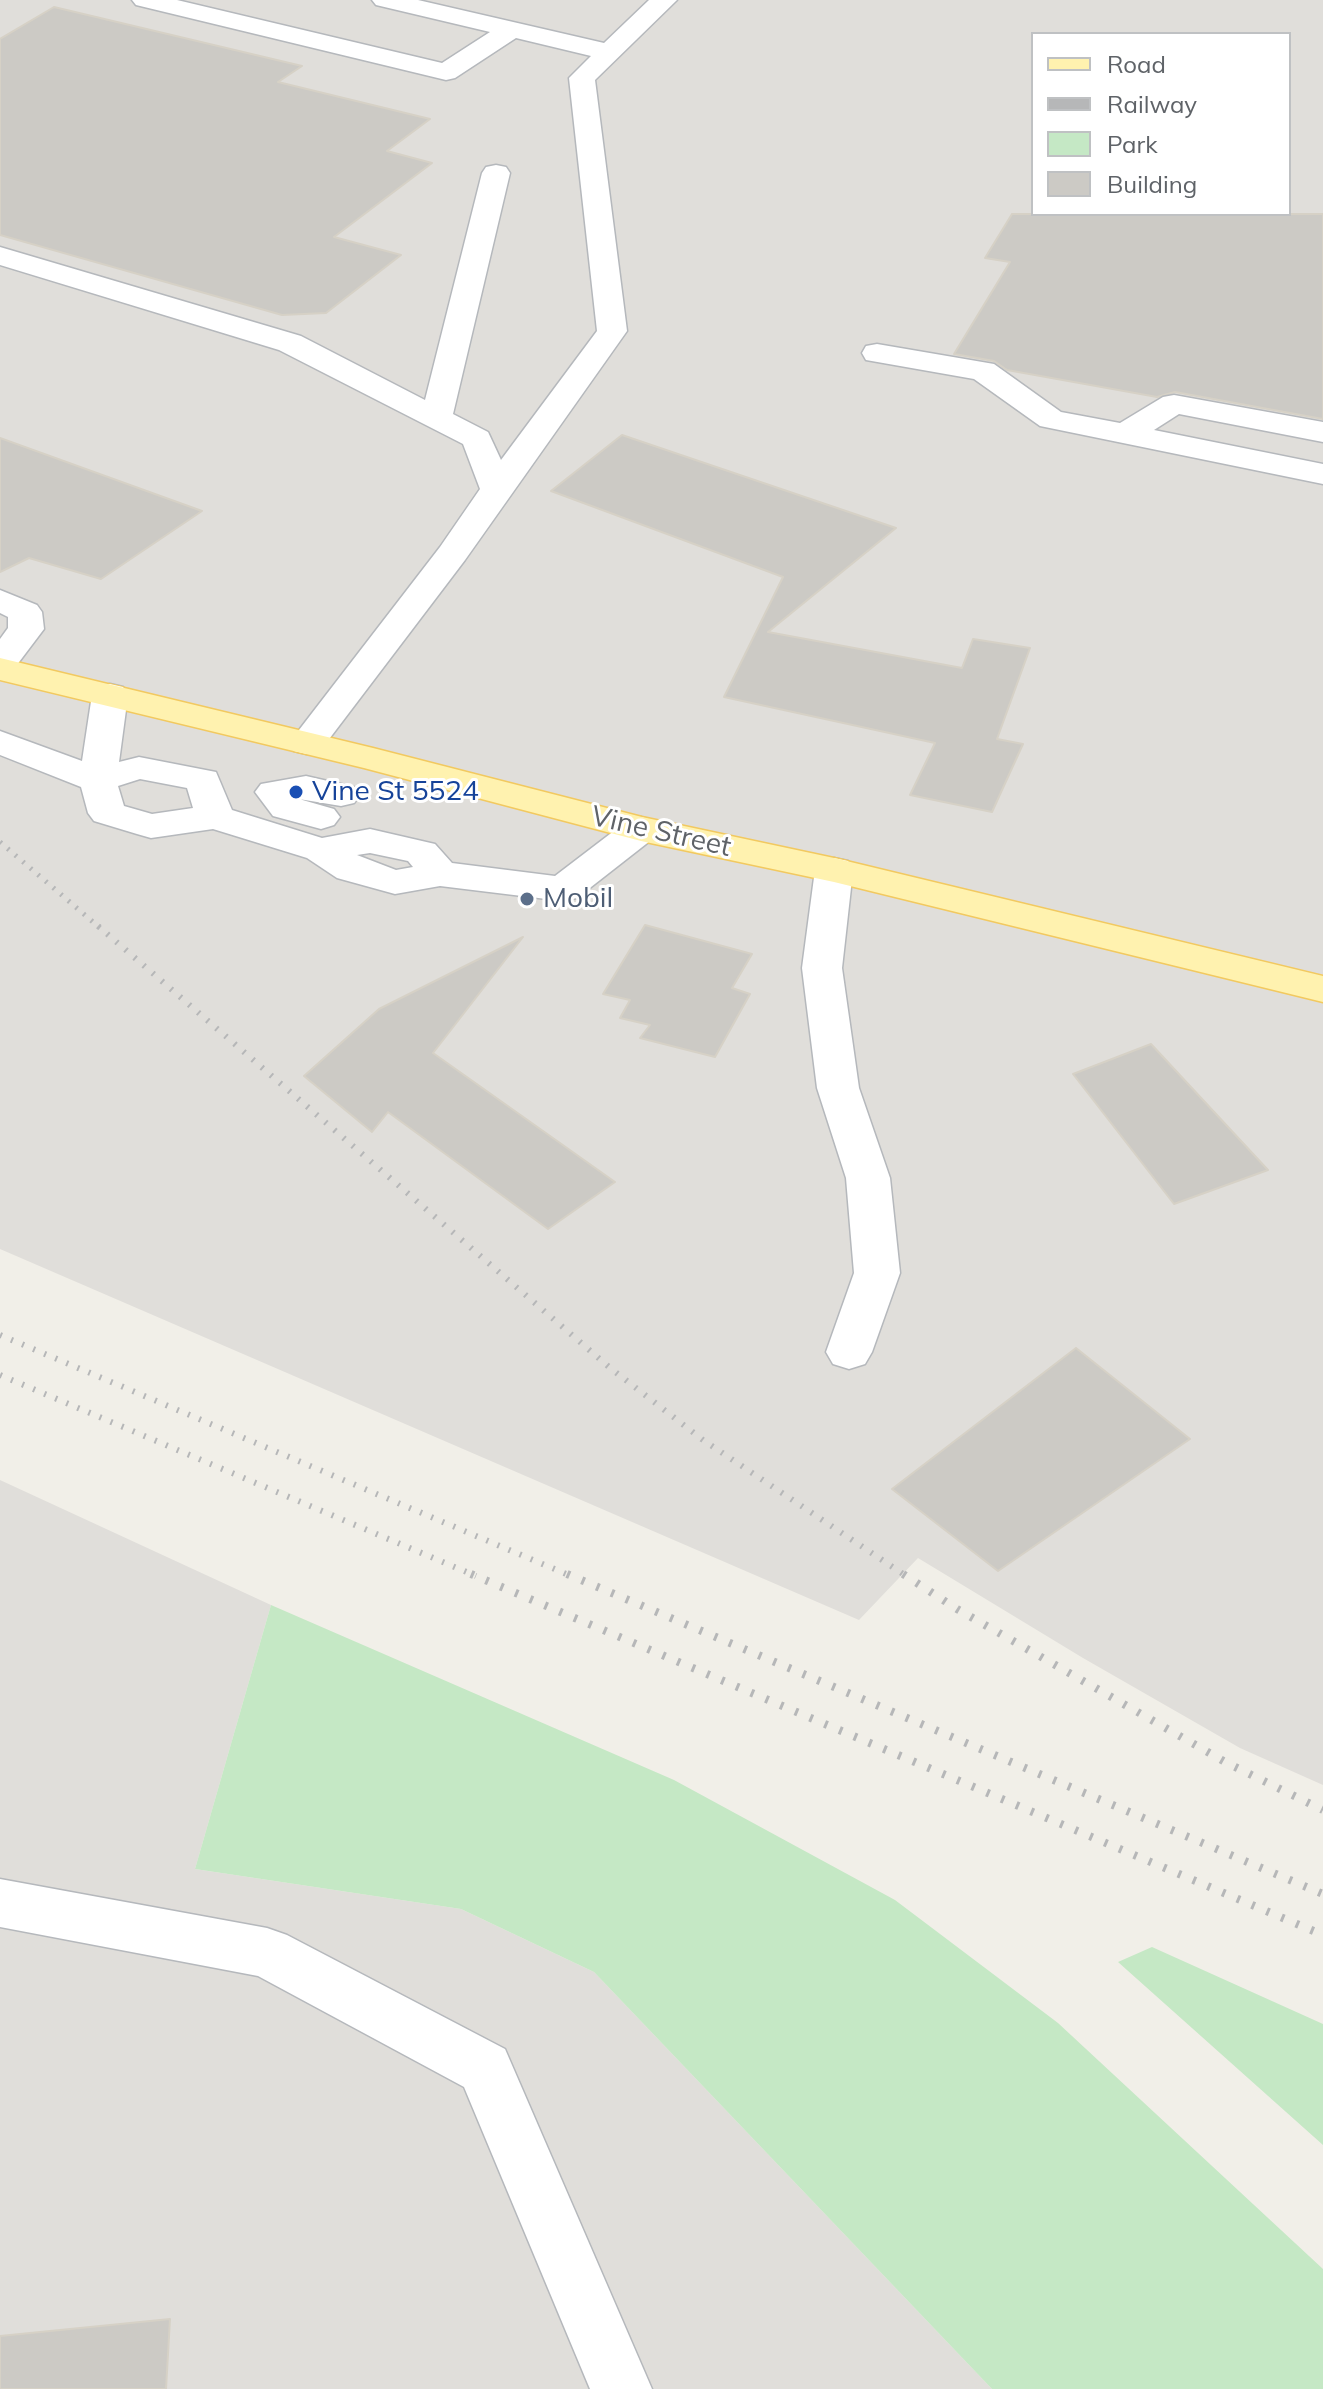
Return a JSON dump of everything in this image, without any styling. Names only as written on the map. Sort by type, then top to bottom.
[{"type":"main road","name":"Vine Street","points":[[0,669],[373,759],[641,829],[834,870],[1323,989]]},
{"type":"lane","points":[[145,0],[446,72],[511,30]]},
{"type":"lane","points":[[385,0],[609,52]]},
{"type":"lane","points":[[307,743],[453,553],[612,331],[582,78],[664,0]]},
{"type":"lane","points":[[436,418],[496,173]]},
{"type":"lane","points":[[0,256],[290,343],[477,439],[496,489]]},
{"type":"lane","points":[[877,353],[983,371],[1051,419],[1323,474]]},
{"type":"lane","points":[[1124,435],[1174,404],[1323,432]]},
{"type":"lane","points":[[1266,462],[1263,449],[1270,434],[1291,427]]},
{"type":"lane","points":[[0,600],[25,612],[26,629],[0,662]]},
{"type":"lane","points":[[110,695],[98,780],[107,813],[151,826],[215,817],[320,827]]},
{"type":"lane","points":[[0,742],[98,780],[139,768],[274,792],[306,787],[320,827],[351,869],[395,882],[440,874],[563,889],[641,829]]},
{"type":"lane","points":[[320,827],[373,759]]},
{"type":"lane","points":[[203,780],[215,817]]},
{"type":"lane","points":[[834,870],[822,968],[838,1088],[868,1178],[877,1273],[849,1352]]},
{"type":"lane","points":[[0,1903],[267,1953],[485,2068],[621,2389]]},
{"type":"shaded area","points":[[0,0],[1323,0],[1323,1785],[1240,1748],[918,1558],[859,1620],[0,1249]]},
{"type":"shaded area","points":[[0,1480],[271,1605],[195,1869],[461,1909],[594,1972],[992,2389],[0,2389]]},
{"type":"green space","points":[[271,1605],[674,1780],[895,1900],[1058,2023],[1323,2269],[1323,2389],[992,2389],[594,1972],[461,1909],[195,1869]]},
{"type":"green space","points":[[1152,1947],[1323,2024],[1323,2145],[1118,1962]]},
{"type":"building","points":[[54,7],[302,66],[278,82],[430,119],[387,151],[432,163],[334,237],[401,255],[326,313],[282,315],[0,235],[0,39]]},
{"type":"building","points":[[1012,214],[1323,214],[1323,419],[1175,392],[1157,397],[1007,370],[994,361],[954,354],[1010,262],[985,258]]},
{"type":"building","points":[[622,435],[896,528],[768,632],[962,668],[973,639],[1030,648],[997,739],[1023,744],[992,812],[910,795],[935,743],[724,697],[783,577],[551,491]]},
{"type":"building","points":[[0,438],[202,511],[101,579],[29,558],[0,572]]},
{"type":"building","points":[[645,925],[752,954],[732,988],[750,994],[715,1057],[640,1038],[650,1025],[620,1018],[630,1000],[603,994]]},
{"type":"building","points":[[523,937],[433,1053],[615,1182],[548,1229],[388,1112],[372,1132],[304,1076],[379,1009]]},
{"type":"building","points":[[1151,1044],[1268,1170],[1174,1204],[1073,1074]]},
{"type":"building","points":[[1076,1348],[1190,1439],[998,1571],[892,1489]]},
{"type":"building","points":[[170,2319],[166,2389],[0,2389],[0,2336]]},
{"type":"railway","points":[[0,842],[100,928]]},
{"type":"railway","points":[[98,926],[609,1367],[703,1440],[903,1574]]},
{"type":"railway","points":[[0,1335],[571,1576]]},
{"type":"railway","points":[[0,1375],[476,1576]]},
{"type":"railway","points":[[471,1574],[1323,1935]]},
{"type":"railway","points":[[567,1574],[1323,1894]]},
{"type":"railway","points":[[903,1574],[957,1609],[1227,1763],[1323,1810]]},
{"type":"place","name":"Vine St 5524","points":[[296,792]]},
{"type":"place","name":"Mobil","points":[[527,899]]}]
